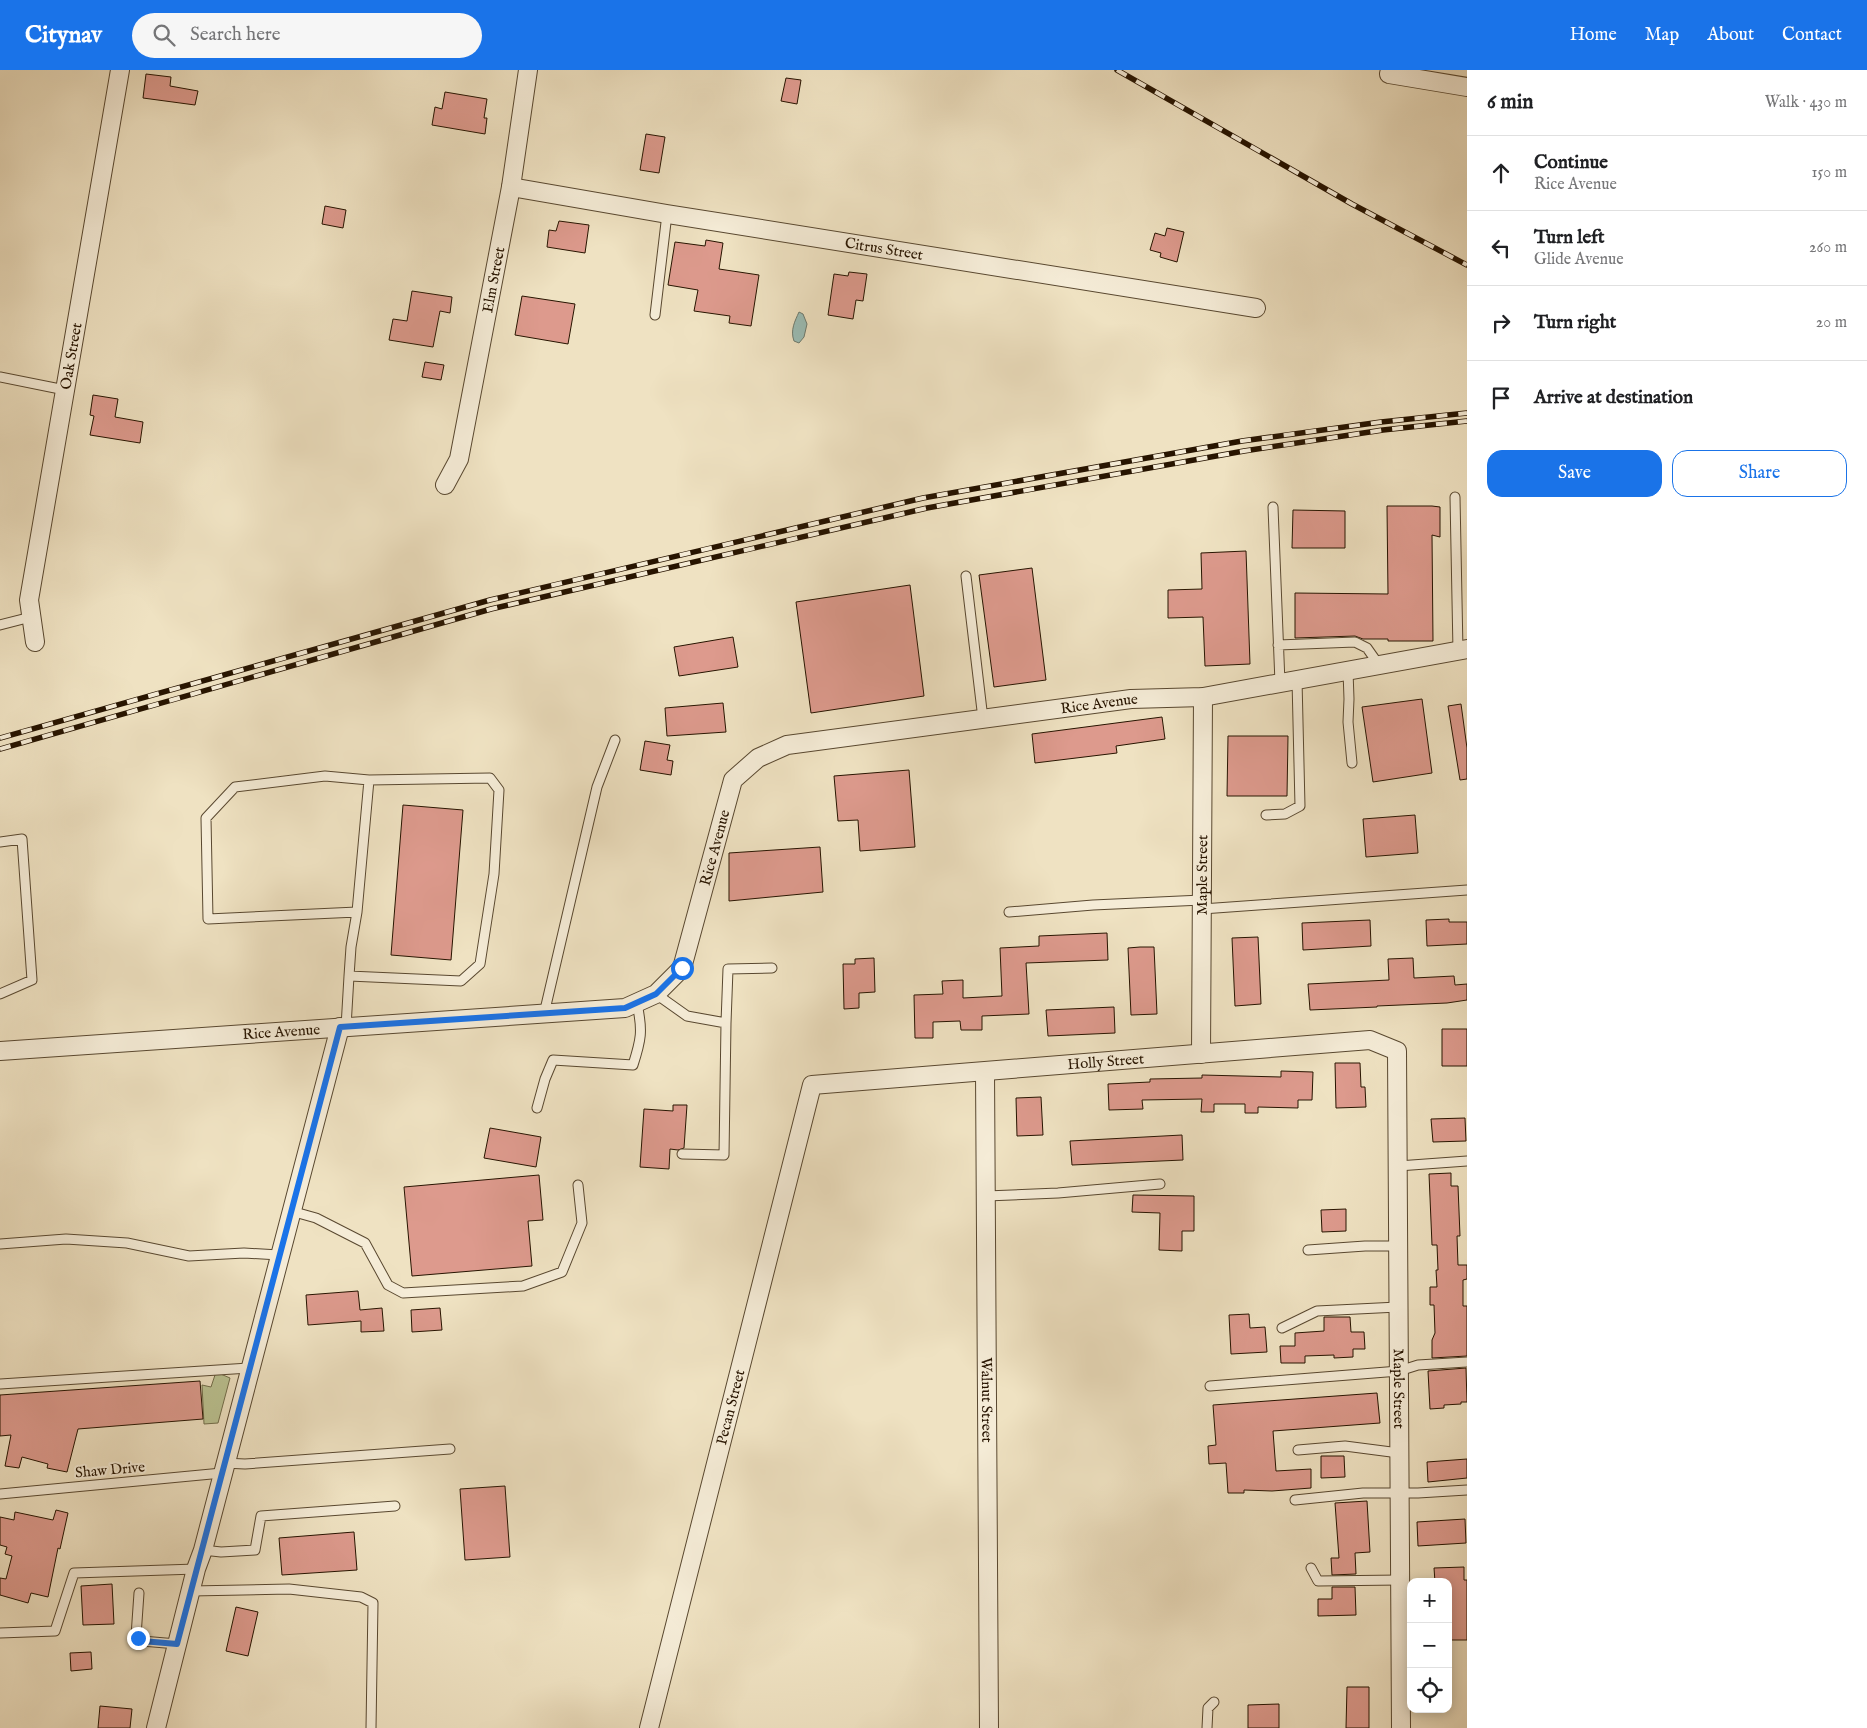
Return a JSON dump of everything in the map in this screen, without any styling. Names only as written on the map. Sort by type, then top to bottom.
[{"type":"street","name":"Oak Street","points":[[34,642],[29,600],[120,70]]},
{"type":"street","name":"Elm Street","points":[[445,485],[459,459],[511,187],[528,70]]},
{"type":"street","points":[[1390,72],[1467,87]]},
{"type":"street","name":"Citrus Street","points":[[511,187],[667,214],[1256,308]]},
{"type":"street","name":"Rice Avenue","points":[[0,1051],[625,1008],[656,994],[682,968],[733,780],[758,758],[787,745],[1131,699],[1203,697],[1462,650]]},
{"type":"street","name":"Maple Street","points":[[1201,1054],[1203,697]]},
{"type":"street","points":[[156,1728],[279,1255],[343,1027]]},
{"type":"street","name":"Holly Street","points":[[812,1085],[1370,1040],[1397,1050]]},
{"type":"street","name":"Maple Street","points":[[1397,1050],[1401,1728]]},
{"type":"street","name":"Walnut Street","points":[[986,1072],[988,1728]]},
{"type":"street","name":"Pecan Street","points":[[649,1728],[812,1085]]},
{"type":"lane","points":[[655,315],[667,214]]},
{"type":"lane","points":[[0,377],[65,390]]},
{"type":"lane","points":[[1456,497],[1462,650]]},
{"type":"lane","points":[[1273,507],[1280,683]]},
{"type":"lane","points":[[966,576],[983,718]]},
{"type":"lane","points":[[0,625],[31,618]]},
{"type":"lane","points":[[1278,645],[1354,642],[1367,648],[1379,665]]},
{"type":"lane","points":[[1348,671],[1348,722],[1352,763]]},
{"type":"lane","points":[[1266,815],[1285,814],[1300,806],[1297,680]]},
{"type":"lane","points":[[544,1014],[597,787],[614,740]]},
{"type":"lane","points":[[349,976],[461,981],[480,964],[494,874],[499,790],[490,778],[369,780],[325,776],[235,787],[206,818],[208,919],[357,912]]},
{"type":"lane","points":[[343,1027],[351,947],[357,912],[369,780]]},
{"type":"lane","points":[[0,842],[22,840],[32,980],[0,994]]},
{"type":"lane","points":[[1009,912],[1093,905],[1202,904],[1467,890]]},
{"type":"lane","points":[[682,1154],[724,1155],[728,970],[772,968]]},
{"type":"lane","points":[[656,994],[687,1016],[726,1023]]},
{"type":"lane","points":[[537,1108],[545,1079],[553,1060],[632,1065],[641,1042],[641,1020],[637,1004]]},
{"type":"lane","points":[[1398,1166],[1467,1162]]},
{"type":"lane","points":[[986,1196],[1058,1193],[1160,1184]]},
{"type":"lane","points":[[291,1211],[316,1218],[365,1242],[388,1285],[403,1293],[522,1286],[562,1272],[582,1223],[578,1185]]},
{"type":"lane","points":[[0,1244],[66,1239],[126,1243],[189,1256],[244,1253],[279,1255]]},
{"type":"lane","points":[[1308,1250],[1398,1246]]},
{"type":"lane","points":[[1282,1328],[1318,1311],[1398,1307]]},
{"type":"lane","points":[[1210,1386],[1399,1371],[1418,1365],[1467,1362]]},
{"type":"lane","points":[[0,1384],[249,1368]]},
{"type":"lane","points":[[1298,1450],[1345,1446],[1399,1453]]},
{"type":"lane","name":"Shaw Drive","points":[[0,1494],[245,1464],[450,1449]]},
{"type":"lane","points":[[1295,1500],[1363,1493],[1467,1490]]},
{"type":"lane","points":[[203,1550],[221,1552],[255,1550],[261,1516],[395,1506]]},
{"type":"lane","points":[[1311,1568],[1318,1581],[1400,1580]]},
{"type":"lane","points":[[0,1633],[55,1631],[74,1573],[196,1569]]},
{"type":"lane","points":[[191,1591],[289,1589],[361,1597],[373,1603],[371,1728]]},
{"type":"lane","points":[[139,1593],[136,1636],[142,1641],[177,1644]]},
{"type":"lane","points":[[1207,1728],[1208,1708],[1214,1702]]},
{"type":"green space","points":[[216,1372],[230,1378],[218,1423],[204,1424],[202,1385],[211,1387]]},
{"type":"water","points":[[799,312],[803,314],[807,324],[804,337],[799,343],[794,341],[793,333]]},
{"type":"building","points":[[146,74],[171,77],[170,86],[198,91],[195,105],[143,98]]},
{"type":"building","points":[[786,78],[801,80],[797,104],[781,101]]},
{"type":"building","points":[[445,92],[487,99],[484,118],[487,118],[485,134],[432,125],[435,107],[442,109]]},
{"type":"building","points":[[646,134],[665,137],[659,173],[640,170]]},
{"type":"building","points":[[325,206],[346,210],[343,228],[322,224]]},
{"type":"building","points":[[559,221],[589,225],[585,253],[547,247],[549,230],[556,231]]},
{"type":"building","points":[[1167,228],[1184,232],[1177,262],[1160,257],[1161,253],[1150,250],[1155,233],[1165,236]]},
{"type":"building","points":[[706,240],[723,243],[719,269],[759,275],[751,326],[729,323],[730,316],[694,311],[698,290],[668,285],[675,242],[705,246]]},
{"type":"building","points":[[849,272],[867,274],[863,301],[856,300],[853,319],[828,315],[834,274],[848,276]]},
{"type":"building","points":[[412,291],[452,297],[450,313],[440,311],[433,347],[389,340],[393,319],[407,321]]},
{"type":"building","points":[[522,296],[575,304],[568,344],[515,335]]},
{"type":"building","points":[[425,362],[444,365],[441,380],[422,377]]},
{"type":"building","points":[[93,395],[118,399],[115,417],[143,422],[140,443],[90,435],[94,416],[90,415]]},
{"type":"building","points":[[1387,506],[1440,507],[1440,537],[1432,535],[1433,641],[1388,641],[1388,639],[1363,639],[1355,636],[1295,638],[1295,593],[1388,594]]},
{"type":"building","points":[[1293,510],[1345,511],[1345,548],[1292,548]]},
{"type":"building","points":[[1246,551],[1250,664],[1205,666],[1203,617],[1168,618],[1168,590],[1202,589],[1201,553]]},
{"type":"building","points":[[1032,568],[1046,680],[994,687],[979,575]]},
{"type":"building","points":[[910,585],[924,696],[811,713],[796,602]]},
{"type":"building","points":[[733,637],[738,667],[679,676],[674,647]]},
{"type":"building","points":[[1422,699],[1432,773],[1373,782],[1362,707]]},
{"type":"building","points":[[723,703],[726,732],[667,736],[665,708]]},
{"type":"building","points":[[1461,704],[1467,748],[1467,779],[1460,780],[1448,706]]},
{"type":"building","points":[[1162,717],[1165,739],[1116,746],[1117,753],[1035,763],[1032,734]]},
{"type":"building","points":[[1228,736],[1288,736],[1287,796],[1227,796]]},
{"type":"building","points":[[645,741],[670,745],[667,760],[673,761],[671,775],[640,770]]},
{"type":"building","points":[[909,770],[915,847],[860,851],[858,820],[838,821],[834,776]]},
{"type":"building","points":[[403,805],[463,810],[451,960],[391,955]]},
{"type":"building","points":[[1415,815],[1418,853],[1366,857],[1363,819]]},
{"type":"building","points":[[820,847],[823,892],[729,901],[729,853]]},
{"type":"building","points":[[1449,919],[1449,922],[1467,922],[1467,944],[1427,946],[1426,920]]},
{"type":"building","points":[[1370,920],[1371,946],[1303,950],[1302,923]]},
{"type":"building","points":[[1107,933],[1108,960],[1026,963],[1029,1014],[982,1016],[982,1030],[961,1030],[960,1021],[933,1022],[933,1038],[915,1038],[914,995],[943,994],[942,981],[963,980],[963,998],[1002,996],[1000,948],[1039,946],[1039,936]]},
{"type":"building","points":[[1258,937],[1261,1004],[1235,1006],[1232,938]]},
{"type":"building","points":[[1154,947],[1157,1014],[1131,1015],[1128,948]]},
{"type":"building","points":[[874,958],[875,992],[859,993],[859,1008],[844,1009],[843,964],[855,964],[855,959]]},
{"type":"building","points":[[1413,958],[1414,978],[1454,976],[1455,985],[1467,984],[1467,1000],[1447,1003],[1310,1010],[1308,984],[1389,980],[1388,959]]},
{"type":"building","points":[[1114,1007],[1115,1033],[1048,1036],[1046,1010]]},
{"type":"building","points":[[1442,1029],[1467,1029],[1467,1066],[1442,1066]]},
{"type":"building","points":[[1335,1063],[1360,1063],[1361,1087],[1365,1087],[1366,1107],[1336,1108]]},
{"type":"building","points":[[1281,1071],[1313,1072],[1312,1100],[1298,1100],[1298,1108],[1258,1107],[1258,1113],[1245,1113],[1245,1104],[1214,1104],[1214,1112],[1201,1112],[1202,1099],[1142,1100],[1143,1109],[1109,1110],[1108,1084],[1150,1082],[1150,1079],[1202,1078],[1202,1075],[1281,1077]]},
{"type":"building","points":[[1041,1097],[1043,1135],[1017,1136],[1016,1098]]},
{"type":"building","points":[[673,1105],[687,1105],[684,1148],[678,1150],[670,1149],[669,1169],[640,1167],[644,1109],[673,1111]]},
{"type":"building","points":[[1465,1118],[1466,1141],[1433,1142],[1431,1119]]},
{"type":"building","points":[[490,1128],[541,1137],[536,1167],[484,1158]]},
{"type":"building","points":[[1182,1135],[1183,1160],[1072,1165],[1070,1141]]},
{"type":"building","points":[[1451,1173],[1451,1186],[1458,1186],[1460,1236],[1457,1236],[1458,1265],[1467,1265],[1467,1279],[1463,1280],[1463,1306],[1467,1306],[1467,1356],[1432,1358],[1432,1340],[1435,1333],[1434,1305],[1430,1305],[1430,1287],[1437,1287],[1436,1270],[1438,1270],[1437,1245],[1432,1245],[1429,1174]]},
{"type":"building","points":[[539,1175],[543,1220],[528,1221],[532,1266],[412,1276],[404,1187]]},
{"type":"building","points":[[1133,1195],[1194,1196],[1194,1231],[1182,1231],[1182,1251],[1159,1250],[1160,1213],[1132,1212]]},
{"type":"building","points":[[1346,1209],[1346,1231],[1322,1232],[1321,1210]]},
{"type":"building","points":[[358,1291],[360,1310],[382,1308],[384,1331],[361,1332],[361,1321],[308,1325],[306,1295]]},
{"type":"building","points":[[440,1308],[442,1330],[412,1332],[411,1310]]},
{"type":"building","points":[[1249,1314],[1250,1328],[1265,1327],[1267,1352],[1231,1354],[1229,1315]]},
{"type":"building","points":[[1324,1317],[1350,1317],[1351,1332],[1364,1332],[1365,1349],[1353,1349],[1353,1357],[1334,1358],[1334,1355],[1305,1356],[1305,1363],[1281,1363],[1280,1346],[1295,1346],[1295,1333],[1324,1331]]},
{"type":"building","points":[[1466,1368],[1467,1402],[1444,1405],[1444,1408],[1430,1409],[1428,1371]]},
{"type":"building","points":[[200,1381],[203,1419],[78,1429],[67,1472],[47,1468],[48,1464],[22,1457],[19,1468],[5,1466],[11,1435],[0,1436],[0,1395]]},
{"type":"building","points":[[1377,1393],[1380,1423],[1273,1431],[1276,1471],[1311,1469],[1311,1488],[1272,1491],[1244,1490],[1244,1493],[1228,1493],[1226,1463],[1209,1464],[1208,1446],[1216,1445],[1213,1405]]},
{"type":"building","points":[[1321,1456],[1344,1456],[1345,1477],[1321,1478]]},
{"type":"building","points":[[1467,1459],[1467,1478],[1428,1482],[1427,1462]]},
{"type":"building","points":[[505,1486],[510,1557],[465,1560],[460,1489]]},
{"type":"building","points":[[1367,1501],[1370,1552],[1355,1553],[1356,1574],[1332,1575],[1331,1558],[1339,1558],[1335,1503]]},
{"type":"building","points":[[56,1510],[68,1513],[60,1549],[58,1548],[48,1597],[31,1593],[28,1603],[0,1595],[0,1578],[6,1579],[12,1556],[5,1554],[7,1547],[0,1545],[0,1517],[14,1520],[15,1512],[53,1520]]},
{"type":"building","points":[[1465,1519],[1466,1543],[1418,1546],[1417,1522]]},
{"type":"building","points":[[354,1532],[357,1570],[282,1575],[279,1538]]},
{"type":"building","points":[[1464,1567],[1464,1580],[1467,1580],[1467,1640],[1452,1640],[1452,1578],[1435,1578],[1434,1568]]},
{"type":"building","points":[[112,1584],[114,1624],[83,1625],[81,1586]]},
{"type":"building","points":[[1332,1587],[1355,1587],[1356,1615],[1318,1616],[1318,1599],[1332,1599]]},
{"type":"building","points":[[236,1607],[258,1612],[248,1656],[226,1651]]},
{"type":"building","points":[[91,1652],[92,1669],[71,1671],[70,1653]]},
{"type":"building","points":[[1347,1687],[1369,1687],[1369,1728],[1346,1728]]},
{"type":"building","points":[[1279,1704],[1279,1728],[1248,1728],[1248,1705]]},
{"type":"building","points":[[100,1706],[132,1709],[130,1728],[98,1728]]},
{"type":"railway","points":[[1117,70],[1352,204],[1467,265]]},
{"type":"railway","points":[[0,738],[490,600],[923,498],[1242,441],[1381,422],[1467,413]]},
{"type":"railway","points":[[0,749],[491,609],[927,508],[1244,451],[1383,430],[1467,421]]},
{"type":"route","points":[[138,1638],[142,1641],[177,1644],[340,1027],[625,1008],[656,994],[682,968]]}]
